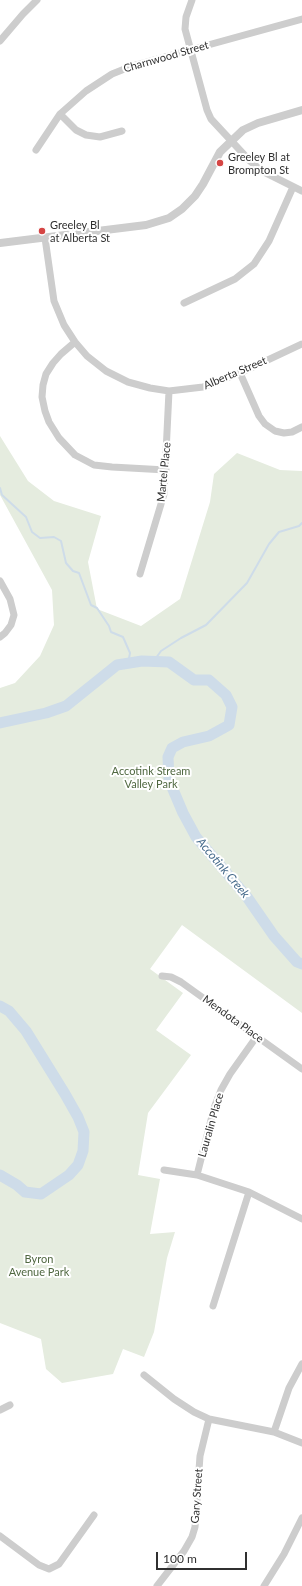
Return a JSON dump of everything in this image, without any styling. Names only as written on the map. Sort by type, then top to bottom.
[{"type":"street","points":[[0,41],[23,14],[38,0]]},
{"type":"street","points":[[192,0],[185,23],[190,50],[207,110],[214,124],[262,171],[302,191]]},
{"type":"street","name":"Charnwood Street","points":[[36,150],[60,114],[86,91],[112,74],[132,66],[302,19]]},
{"type":"street","points":[[0,243],[146,225],[169,218],[182,209],[194,196],[203,184],[220,152],[243,130],[251,126],[302,110]]},
{"type":"street","points":[[60,114],[76,130],[86,135],[100,136],[122,131]]},
{"type":"street","points":[[184,302],[235,279],[254,264],[269,241],[293,187]]},
{"type":"street","name":"Alberta Street","points":[[45,238],[54,301],[64,324],[75,342],[95,363],[116,377],[140,386],[169,391],[203,387],[240,373],[302,344]]},
{"type":"street","points":[[75,342],[60,354],[53,362],[46,374],[43,385],[42,397],[45,411],[49,422],[59,438],[75,455],[94,465],[166,470]]},
{"type":"street","points":[[240,373],[259,416],[265,424],[275,431],[284,433],[292,432],[302,427]]},
{"type":"street","name":"Martel Place","points":[[140,574],[162,501],[166,470],[169,391]]},
{"type":"street","points":[[0,582],[10,598],[14,615],[11,625],[6,633],[0,637]]},
{"type":"street","name":"Mendota Place","points":[[162,976],[171,977],[181,982],[302,1069]]},
{"type":"street","name":"Lauralin Place","points":[[197,1175],[214,1108],[221,1090],[230,1074],[257,1036]]},
{"type":"street","points":[[164,1170],[197,1175],[249,1192],[302,1220]]},
{"type":"street","points":[[213,1306],[249,1192]]},
{"type":"street","points":[[274,1432],[290,1388],[302,1364]]},
{"type":"street","points":[[144,1375],[174,1399],[194,1412],[209,1419],[274,1432],[302,1443]]},
{"type":"street","points":[[0,1410],[10,1405]]},
{"type":"street","name":"Gary Street","points":[[157,1586],[184,1551],[195,1527],[200,1456],[209,1419]]},
{"type":"street","points":[[0,1546],[2,1538],[39,1565],[49,1569],[59,1564],[94,1515]]},
{"type":"street","points":[[264,1586],[284,1554],[302,1518]]},
{"type":"green space","name":"Accotink Stream Valley Park","points":[[0,436],[28,481],[54,501],[101,516],[88,562],[97,609],[141,626],[180,599],[210,502],[214,474],[237,453],[280,470],[302,471],[302,1013],[182,925],[150,969],[183,993],[156,1030],[191,1055],[148,1113],[138,1175],[160,1179],[150,1234],[175,1232],[167,1258],[154,1332],[144,1357],[123,1349],[113,1374],[62,1383],[46,1369],[41,1339],[0,1323],[0,688],[15,683],[40,656],[54,625],[52,590],[0,495]]},
{"type":"waterway","points":[[0,488],[2,495],[26,517],[32,532],[40,538],[54,537],[61,541],[66,563],[73,571],[79,573],[91,605],[97,608],[109,626],[111,632],[123,637],[130,653],[128,664]]},
{"type":"waterway","points":[[153,662],[161,651],[181,638],[206,625],[247,583],[269,544],[279,532],[299,526],[302,523]]},
{"type":"waterway","name":"Accotink Creek","points":[[0,723],[46,713],[66,706],[117,665],[142,661],[169,662],[194,680],[209,680],[226,695],[232,707],[229,725],[209,736],[183,742],[172,748],[168,757],[169,780],[183,813],[196,837],[247,897],[274,936],[297,962],[302,964]]},
{"type":"waterway","name":"Accotink Creek","points":[[0,1006],[9,1011],[26,1031],[65,1094],[78,1117],[84,1132],[83,1151],[78,1165],[69,1175],[41,1194],[25,1192],[17,1185],[0,1175]]},
{"type":"place","name":"Greeley Bl at Brompton St","points":[[220,163]]},
{"type":"place","name":"Greeley Bl at Alberta St","points":[[42,231]]},
{"type":"park label","name":"Byron Avenue Park","points":[[39,1265]]}]
